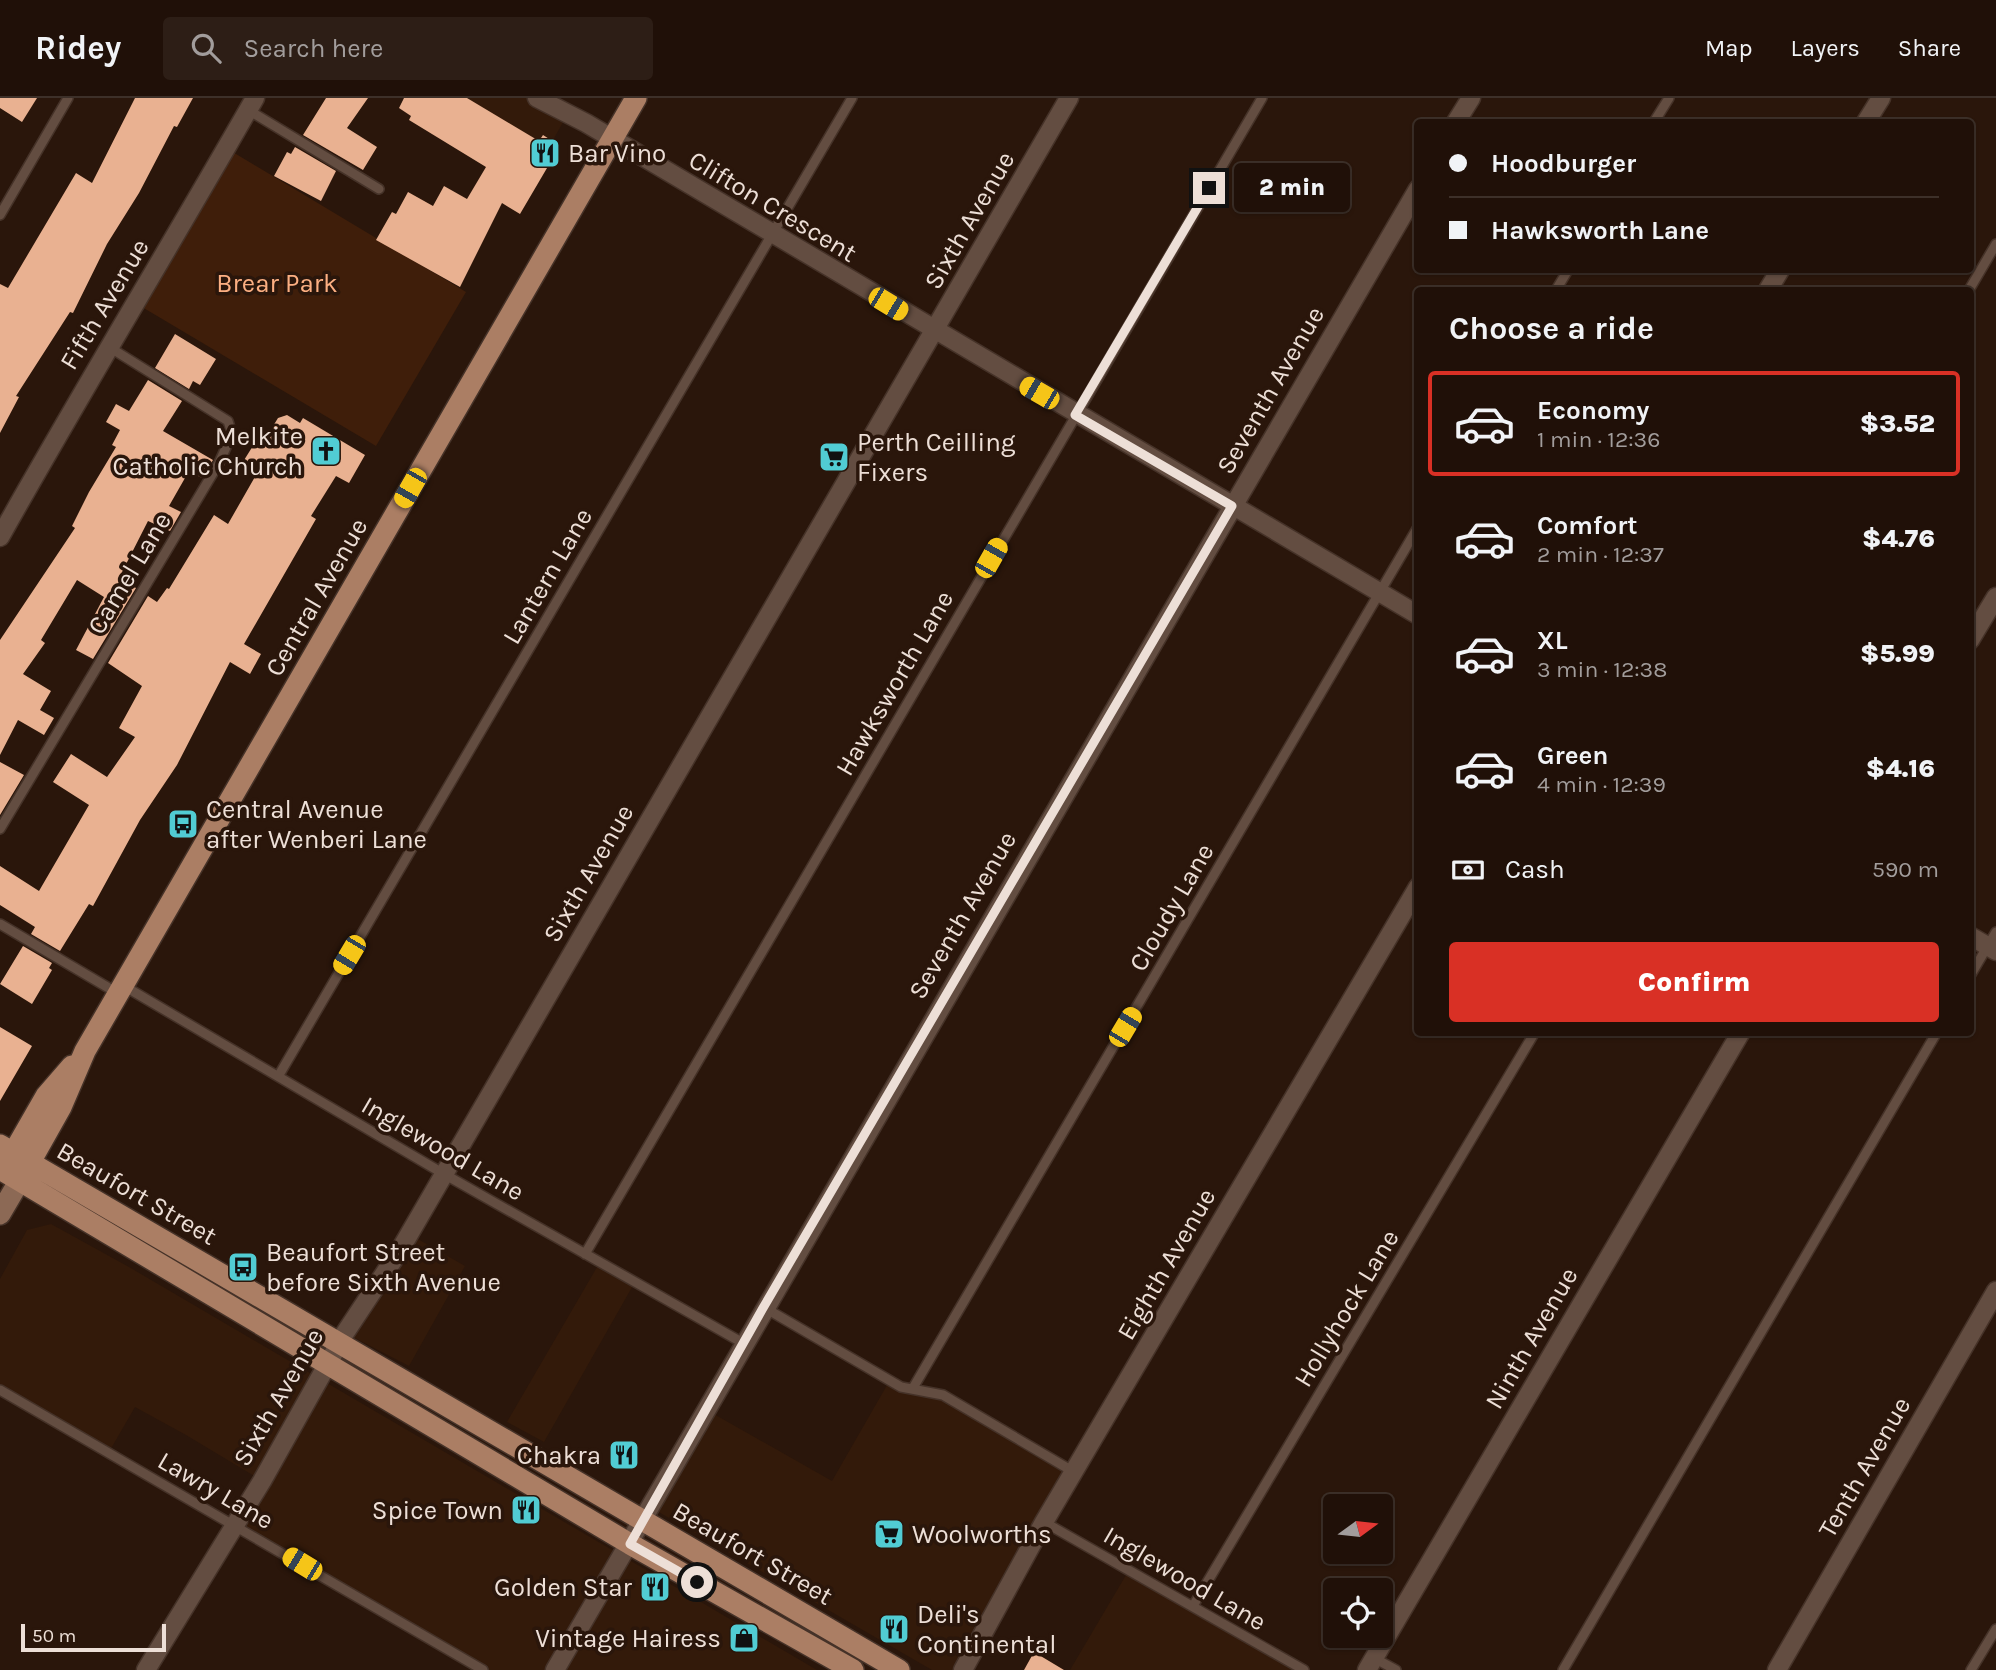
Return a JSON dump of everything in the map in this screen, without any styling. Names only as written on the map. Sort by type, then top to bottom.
[{"type":"main road","name":"Central Avenue","points":[[0,1214],[9,1165],[46,1096],[85,1051],[636,98]]},
{"type":"main road","name":"Beaufort Street","points":[[9,1165],[339,1343],[899,1670]]},
{"type":"main road","name":"Beaufort Street","points":[[9,1165],[326,1366],[630,1544],[853,1670]]},
{"type":"street","name":"Clifton Crescent","points":[[537,98],[586,123],[611,141],[771,236],[1414,613]]},
{"type":"street","name":"Sixth Avenue","points":[[146,1670],[235,1525],[339,1343],[443,1174],[1069,98]]},
{"type":"street","points":[[1458,119],[1471,98]]},
{"type":"street","points":[[1869,119],[1881,98]]},
{"type":"street","name":"Fifth Avenue","points":[[0,537],[108,346],[128,318],[251,104]]},
{"type":"street","name":"Seventh Avenue","points":[[561,1668],[763,1308],[1414,196]]},
{"type":"street","points":[[1974,633],[1996,597]]},
{"type":"street","name":"Eighth Avenue","points":[[963,1670],[1044,1522],[1414,894]]},
{"type":"street","points":[[1974,937],[1993,943]]},
{"type":"street","name":"Ninth Avenue","points":[[1371,1664],[1739,1036]]},
{"type":"street","name":"Tenth Avenue","points":[[1776,1670],[1996,1291]]},
{"type":"lane","points":[[0,215],[68,98]]},
{"type":"lane","name":"Lantern Lane","points":[[279,1075],[852,98]]},
{"type":"lane","name":"Hawksworth Lane","points":[[585,1254],[1262,98]]},
{"type":"lane","points":[[1656,119],[1669,98]]},
{"type":"lane","points":[[251,104],[379,189]]},
{"type":"lane","points":[[1971,287],[1996,243]]},
{"type":"lane","name":"Camel Lane","points":[[0,829],[219,463],[232,434],[228,421],[108,346]]},
{"type":"lane","name":"Cloudy Lane","points":[[914,1388],[1414,534]]},
{"type":"lane","name":"Inglewood Lane","points":[[0,924],[279,1075],[443,1174],[743,1343]]},
{"type":"lane","points":[[1974,970],[1993,943]]},
{"type":"lane","name":"Hollyhock Lane","points":[[1193,1606],[1533,1036]]},
{"type":"lane","points":[[1563,1670],[1935,1036]]},
{"type":"lane","points":[[763,1308],[901,1387],[943,1395],[1074,1472]]},
{"type":"lane","name":"Lawry Lane","points":[[0,1390],[483,1670]]},
{"type":"lane","name":"Inglewood Lane","points":[[1044,1522],[1304,1670]]},
{"type":"lane","points":[[1972,1670],[1996,1629]]},
{"type":"lane","points":[[1371,1664],[1396,1670]]},
{"type":"shaded area","points":[[434,98],[537,98],[567,115],[532,178]]},
{"type":"shaded area","points":[[51,1224],[817,1670],[568,1670],[559,1665],[555,1670],[483,1670],[235,1525],[261,1480],[186,1435],[135,1407],[109,1452],[0,1390],[0,1279],[27,1230]]},
{"type":"shaded area","points":[[409,1234],[465,1266],[409,1366],[345,1333]]},
{"type":"shaded area","points":[[600,1262],[635,1282],[544,1442],[507,1422]]},
{"type":"shaded area","points":[[890,1380],[943,1395],[1074,1472],[963,1670],[932,1670],[650,1507],[705,1409],[832,1481]]},
{"type":"shaded area","points":[[1129,1570],[1304,1670],[1070,1670]]},
{"type":"green space","name":"Brear Park","points":[[226,148],[466,292],[376,446],[137,304]]},
{"type":"building","points":[[0,98],[37,98],[22,122],[0,108]]},
{"type":"building","points":[[135,98],[193,98],[177,127],[174,126],[139,193],[107,244],[73,313],[70,312],[16,396],[19,397],[0,433],[0,284],[8,288],[76,173],[92,183]]},
{"type":"building","points":[[326,98],[368,98],[347,128],[377,147],[363,170],[303,135]]},
{"type":"building","points":[[404,98],[467,98],[539,141],[543,135],[554,142],[557,151],[520,214],[502,203],[460,287],[376,240],[392,212],[396,214],[408,192],[433,206],[444,186],[467,199],[486,167],[409,120],[411,116],[399,108]]},
{"type":"building","points":[[295,147],[336,171],[321,201],[274,176],[287,152],[291,154]]},
{"type":"building","points":[[175,334],[216,359],[200,385],[193,381],[189,389],[155,368]]},
{"type":"building","points":[[148,380],[182,401],[163,431],[213,460],[202,478],[189,471],[169,506],[181,512],[170,531],[148,521],[119,578],[136,588],[93,659],[76,650],[104,597],[77,580],[41,640],[45,643],[23,674],[51,691],[40,710],[54,718],[44,735],[18,720],[0,755],[0,640],[75,528],[72,526],[89,492],[116,447],[112,445],[120,430],[106,422],[116,404],[129,411]]},
{"type":"building","points":[[287,415],[300,423],[303,418],[365,455],[349,483],[336,476],[311,516],[316,519],[244,644],[261,654],[250,674],[230,662],[177,765],[140,820],[93,906],[89,904],[60,951],[31,934],[35,927],[0,905],[0,866],[39,891],[89,805],[53,782],[71,754],[107,777],[135,737],[119,728],[142,686],[108,663],[148,596],[157,602],[167,588],[169,589],[214,515],[228,524],[256,475],[241,465],[256,441],[262,444],[278,418]]},
{"type":"building","points":[[0,762],[24,775],[0,815]]},
{"type":"building","points":[[23,946],[52,963],[49,968],[52,970],[32,1004],[0,984]]},
{"type":"building","points":[[0,1027],[32,1046],[0,1101]]},
{"type":"building","points":[[1034,1652],[1064,1670],[1024,1670]]},
{"type":"place","name":"Bar Vino","points":[[545,153]]},
{"type":"place","name":"Melkite Catholic Church","points":[[326,451]]},
{"type":"place","name":"Perth Ceilling Fixers","points":[[834,457]]},
{"type":"place","name":"Central Avenue after Wenberi Lane","points":[[183,824]]},
{"type":"place","name":"Beaufort Street before Sixth Avenue","points":[[243,1267]]},
{"type":"place","name":"Chakra","points":[[624,1455]]},
{"type":"place","name":"Spice Town","points":[[526,1510]]},
{"type":"place","name":"Woolworths","points":[[889,1534]]},
{"type":"place","name":"Golden Star","points":[[655,1587]]},
{"type":"place","name":"Deli's Continental","points":[[894,1629]]},
{"type":"place","name":"Vintage Hairess","points":[[744,1638]]},
{"type":"route","points":[[697,1582],[630,1544],[763,1308],[1232,506],[1075,415],[1209,188]]}]
